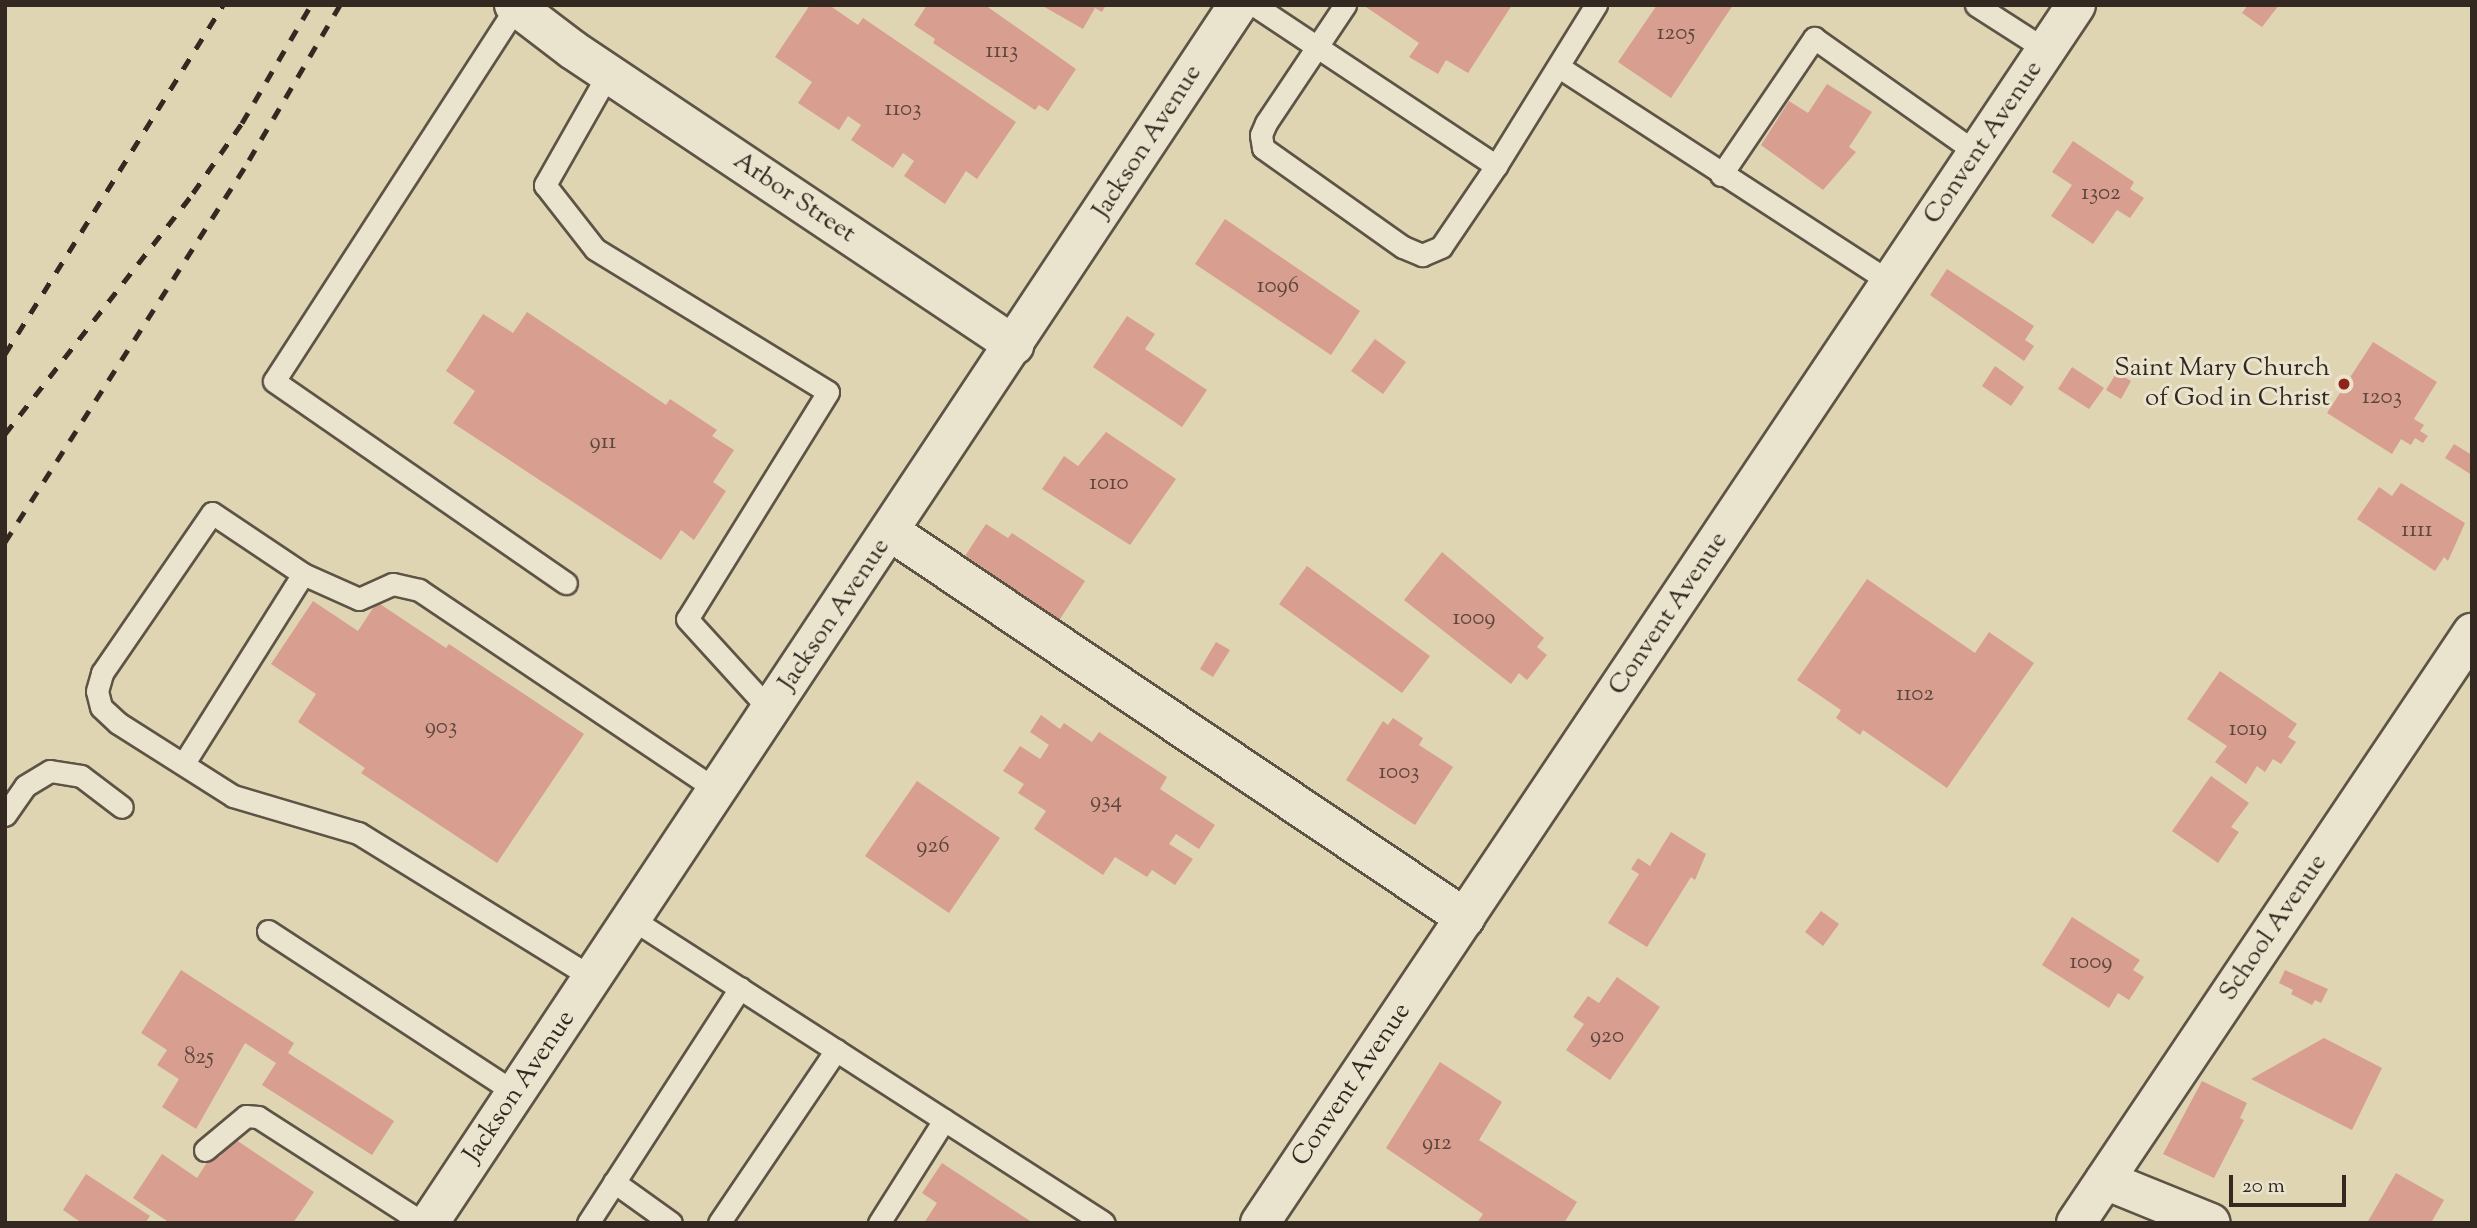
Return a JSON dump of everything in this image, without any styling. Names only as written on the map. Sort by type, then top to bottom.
[{"type":"street","name":"Jackson Avenue","points":[[429,1223],[1238,5]]},
{"type":"street","name":"Convent Avenue","points":[[1260,1223],[2076,5]]},
{"type":"street","name":"Arbor Street","points":[[515,6],[608,74],[1014,345]]},
{"type":"street","points":[[891,531],[1465,918]]},
{"type":"street","name":"School Avenue","points":[[2076,1223],[2472,633]]},
{"type":"street","points":[[2105,1180],[2211,1223]]},
{"type":"lane","points":[[1254,5],[1496,166]]},
{"type":"lane","points":[[1345,5],[1266,123],[1261,135],[1263,148],[1403,247],[1422,255],[1441,247],[1496,166],[1596,5]]},
{"type":"lane","points":[[1976,5],[2046,50]]},
{"type":"lane","points":[[515,6],[274,381],[566,583]]},
{"type":"lane","points":[[1721,175],[1814,38],[1977,153]]},
{"type":"lane","points":[[1559,67],[1721,175],[1891,283]]},
{"type":"lane","points":[[608,74],[545,186],[595,249],[828,392],[687,619],[771,711]]},
{"type":"lane","points":[[593,978],[358,833],[233,796],[118,723],[102,707],[97,691],[102,673],[212,513],[303,574],[359,598],[393,584],[419,590],[718,790]]},
{"type":"lane","points":[[184,763],[208,719],[303,574]]},
{"type":"lane","points":[[5,815],[25,786],[50,771],[81,776],[122,807]]},
{"type":"lane","points":[[632,919],[1104,1223]]},
{"type":"lane","points":[[268,931],[516,1093]]},
{"type":"lane","points":[[588,1223],[740,988]]},
{"type":"lane","points":[[719,1223],[836,1050]]},
{"type":"lane","points":[[205,1150],[246,1116],[258,1117],[423,1223]]},
{"type":"lane","points":[[879,1223],[944,1120]]},
{"type":"lane","points":[[614,1182],[671,1223]]},
{"type":"building","points":[[810,5],[829,5],[858,25],[863,18],[1016,122],[977,179],[966,171],[945,204],[904,176],[914,161],[903,153],[893,168],[851,140],[861,125],[848,116],[839,130],[798,103],[812,82],[775,57]]},
{"type":"building","points":[[927,5],[985,5],[1076,69],[1048,111],[1039,105],[1035,110],[933,43],[935,39],[914,25]]},
{"type":"building","points":[[1041,5],[1106,5],[1102,12],[1095,8],[1083,29]]},
{"type":"building","points":[[1363,5],[1512,5],[1468,73],[1446,60],[1438,74],[1409,57],[1419,43]]},
{"type":"building","points":[[1657,5],[1733,5],[1671,98],[1618,62]]},
{"type":"building","points":[[2248,5],[2279,5],[2262,27],[2242,13]]},
{"type":"building","points":[[1827,84],[1872,112],[1849,147],[1856,152],[1823,190],[1761,145],[1789,101],[1808,113]]},
{"type":"building","points":[[2073,141],[2134,182],[2130,189],[2144,198],[2130,218],[2117,210],[2093,244],[2051,216],[2072,185],[2052,172]]},
{"type":"building","points":[[1225,219],[1360,311],[1331,355],[1195,264]]},
{"type":"building","points":[[1947,269],[2034,326],[2025,340],[2034,346],[2024,361],[1930,295]]},
{"type":"building","points":[[527,312],[666,405],[670,399],[717,430],[712,436],[734,450],[713,482],[726,491],[694,540],[681,530],[661,560],[453,423],[475,391],[446,371],[483,314],[513,333]]},
{"type":"building","points":[[1127,316],[1155,334],[1145,349],[1207,390],[1182,427],[1093,367]]},
{"type":"building","points":[[1375,339],[1406,362],[1383,394],[1351,371]]},
{"type":"building","points":[[2373,342],[2437,382],[2414,419],[2424,425],[2420,431],[2428,436],[2423,443],[2415,438],[2411,445],[2401,439],[2392,454],[2327,413]]},
{"type":"building","points":[[1995,366],[2024,387],[2011,406],[1982,386]]},
{"type":"building","points":[[2072,367],[2104,388],[2089,409],[2058,389]]},
{"type":"building","points":[[2117,372],[2131,381],[2121,399],[2106,390]]},
{"type":"building","points":[[1106,432],[1176,479],[1130,545],[1042,489],[1064,456],[1078,466]]},
{"type":"building","points":[[2454,444],[2472,455],[2472,475],[2445,458]]},
{"type":"building","points":[[2401,483],[2465,523],[2448,561],[2444,557],[2435,571],[2357,519],[2379,487],[2392,496]]},
{"type":"building","points":[[986,524],[1008,538],[1012,533],[1085,581],[1056,625],[982,576],[987,570],[965,556]]},
{"type":"building","points":[[1442,552],[1544,638],[1537,647],[1547,655],[1527,680],[1519,673],[1511,684],[1404,600]]},
{"type":"building","points":[[1307,566],[1430,656],[1402,693],[1279,604]]},
{"type":"building","points":[[1867,579],[1975,653],[1989,632],[2034,663],[1947,788],[1863,730],[1860,735],[1836,718],[1841,710],[1797,680]]},
{"type":"building","points":[[313,601],[358,631],[377,602],[446,648],[449,644],[584,734],[497,863],[361,773],[365,768],[298,722],[316,694],[271,664]]},
{"type":"building","points":[[1216,642],[1230,650],[1213,677],[1200,669]]},
{"type":"building","points":[[2220,671],[2297,724],[2288,737],[2296,742],[2281,764],[2273,759],[2265,772],[2257,766],[2246,784],[2215,762],[2227,746],[2187,719]]},
{"type":"building","points":[[1041,715],[1060,729],[1064,723],[1092,742],[1099,732],[1167,777],[1160,789],[1215,825],[1199,849],[1176,834],[1169,844],[1193,859],[1175,885],[1152,870],[1147,877],[1115,857],[1103,875],[1034,829],[1046,811],[1018,793],[1024,784],[1003,771],[1020,746],[1040,759],[1049,745],[1030,732]]},
{"type":"building","points":[[1393,718],[1423,738],[1419,745],[1453,767],[1415,825],[1346,780],[1383,721],[1388,725]]},
{"type":"building","points":[[2211,776],[2249,803],[2231,827],[2239,832],[2218,863],[2172,831]]},
{"type":"building","points":[[917,781],[1000,838],[949,913],[865,856]]},
{"type":"building","points":[[1671,832],[1706,854],[1695,880],[1691,877],[1647,947],[1608,923],[1639,874],[1631,869],[1638,858],[1650,866]]},
{"type":"building","points":[[1821,911],[1839,924],[1823,946],[1805,932]]},
{"type":"building","points":[[2072,917],[2140,960],[2133,970],[2144,977],[2129,1000],[2118,993],[2109,1008],[2042,965]]},
{"type":"building","points":[[181,970],[294,1043],[288,1053],[394,1121],[372,1155],[262,1085],[276,1063],[245,1043],[196,1129],[162,1107],[179,1079],[157,1065],[167,1050],[141,1033]]},
{"type":"building","points":[[2285,970],[2328,989],[2321,1003],[2315,1000],[2312,1005],[2291,994],[2293,990],[2279,983]]},
{"type":"building","points":[[1617,977],[1660,1007],[1610,1080],[1566,1050],[1584,1024],[1573,1017],[1588,996],[1599,1003]]},
{"type":"building","points":[[2324,1038],[2382,1068],[2352,1130],[2251,1079]]},
{"type":"building","points":[[1440,1062],[1502,1102],[1479,1140],[1577,1202],[1564,1223],[1477,1223],[1483,1214],[1386,1148]]},
{"type":"building","points":[[2202,1081],[2247,1103],[2240,1118],[2244,1120],[2214,1178],[2163,1154]]},
{"type":"building","points":[[233,1138],[314,1192],[293,1223],[170,1223],[133,1198],[162,1154],[197,1178],[213,1153],[220,1157]]},
{"type":"building","points":[[942,1163],[1033,1223],[924,1223],[937,1203],[922,1193]]},
{"type":"building","points":[[2396,1173],[2444,1200],[2431,1223],[2367,1223]]},
{"type":"building","points":[[86,1174],[150,1216],[145,1223],[82,1223],[63,1210]]},
{"type":"railway","points":[[5,354],[223,5]]},
{"type":"railway","points":[[5,434],[193,193],[242,123],[311,5]]},
{"type":"railway","points":[[5,542],[249,160],[340,5]]},
{"type":"place","name":"Saint Mary Church of God in Christ","points":[[2344,384]]}]
